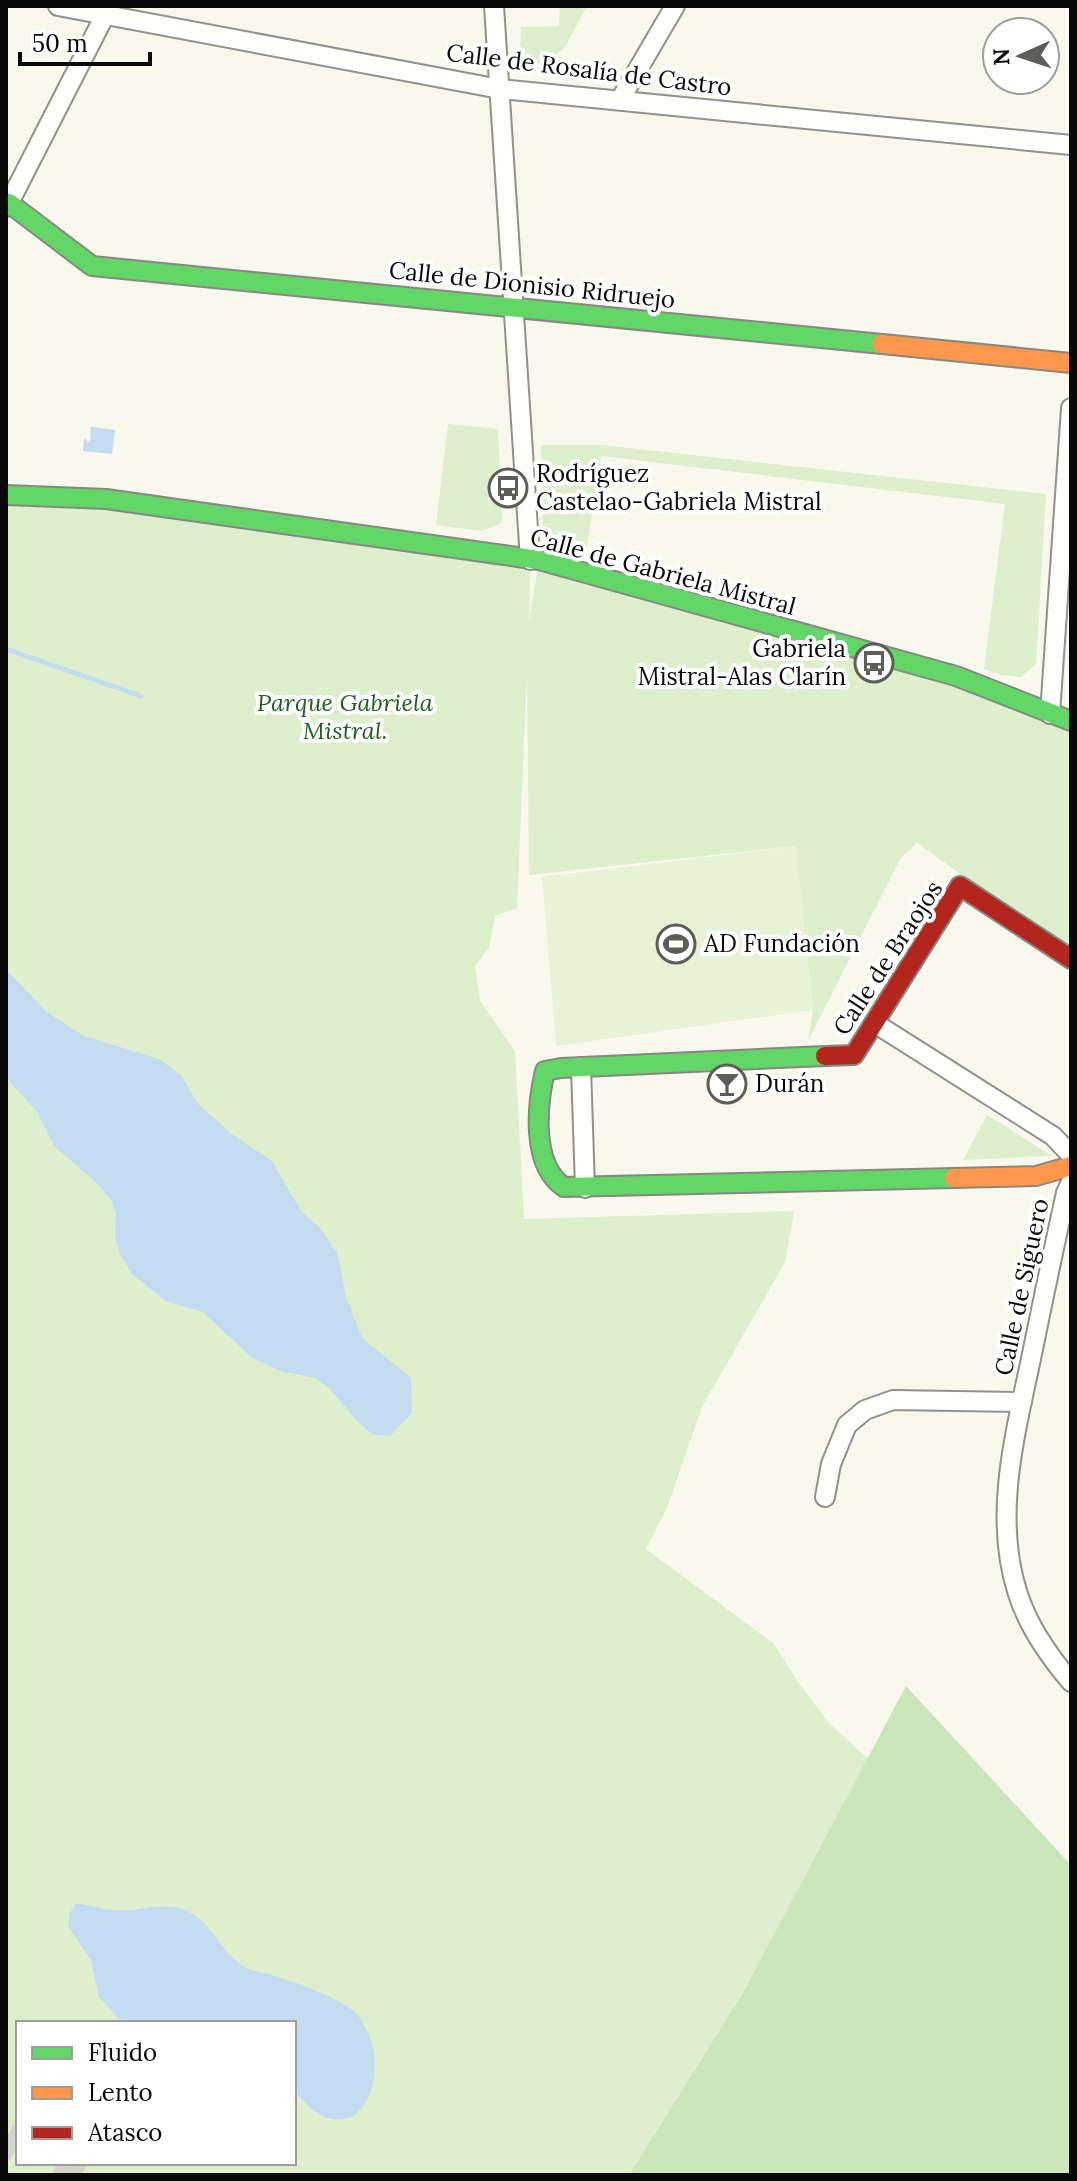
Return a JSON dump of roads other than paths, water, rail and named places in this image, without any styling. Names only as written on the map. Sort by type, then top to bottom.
[{"type":"street","name":"Calle de Rosalía de Castro","points":[[58,6],[500,89],[1071,145]]},
{"type":"street","points":[[494,6],[530,560]]},
{"type":"street","points":[[620,100],[675,6]]},
{"type":"street","points":[[7,205],[105,15]]},
{"type":"street","name":"Calle de Dionisio Ridruejo","points":[[7,205],[92,266],[1071,363]]},
{"type":"street","points":[[1063,720],[1071,408]]},
{"type":"street","name":"Calle de Gabriela Mistral","points":[[6,495],[106,499],[539,560],[956,676],[1063,720]]},
{"type":"street","name":"Calle de Braojos","points":[[1071,959],[960,886],[854,1055],[581,1067],[545,1071],[540,1086],[543,1160],[550,1178],[564,1187],[1036,1176],[1071,1166]]},
{"type":"street","points":[[876,1024],[1053,1136],[1071,1155]]},
{"type":"street","points":[[581,1067],[585,1188]]},
{"type":"street","name":"Calle de Siguero","points":[[1071,1182],[1066,1193],[1022,1402],[1006,1492],[1008,1544],[1017,1593],[1037,1637],[1071,1682]]},
{"type":"street","name":"Calle de Siguero","points":[[825,1497],[831,1464],[847,1425],[865,1410],[893,1400],[1022,1402]]},
{"type":"water","points":[[91,427],[115,430],[112,454],[83,451],[84,438],[90,443]]},
{"type":"water","points":[[6,970],[47,1012],[84,1036],[159,1059],[181,1075],[198,1104],[233,1135],[272,1161],[301,1211],[320,1228],[337,1252],[346,1297],[362,1338],[411,1378],[412,1413],[390,1436],[373,1435],[329,1388],[315,1378],[280,1371],[251,1357],[203,1312],[166,1301],[132,1274],[120,1254],[115,1236],[116,1214],[111,1200],[95,1181],[55,1147],[37,1112],[6,1077]]},
{"type":"water","points":[[76,1904],[119,1911],[178,1908],[199,1919],[240,1964],[306,1987],[351,2009],[362,2021],[373,2047],[374,2075],[366,2103],[346,2119],[332,2119],[316,2112],[296,2093],[296,2021],[121,2021],[99,1997],[91,1960],[69,1928],[69,1914]]},
{"type":"waterway","points":[[6,649],[141,696]]},
{"type":"tunnel","points":[[6,2139],[16,2144]]},
{"type":"tunnel","points":[[61,2165],[82,2175]]},
{"type":"place","name":"Rodríguez Castelao-Gabriela Mistral","points":[[508,488]]},
{"type":"place","name":"Gabriela Mistral-Alas Clarín","points":[[874,663]]},
{"type":"place","name":"AD Fundación","points":[[676,944]]},
{"type":"place","name":"Durán","points":[[727,1084]]},
{"type":"park label","name":"Parque Gabriela Mistral.","points":[[345,717]]}]
